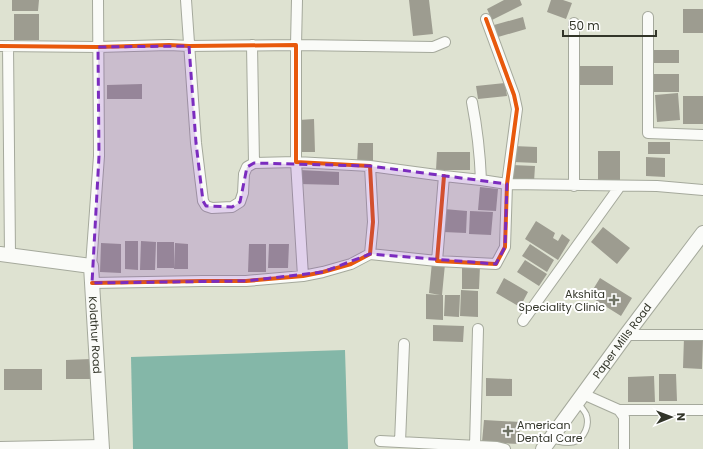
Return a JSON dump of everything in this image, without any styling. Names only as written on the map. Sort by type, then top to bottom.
[{"type":"main road","name":"Paper Mills Road","points":[[546,444],[703,233]]},
{"type":"main road","points":[[5,254],[91,266]]},
{"type":"main road","name":"Kolathur Road","points":[[91,266],[102,447]]},
{"type":"street","points":[[91,266],[100,156],[98,0]]},
{"type":"street","points":[[186,0],[196,143],[203,201],[206,206],[212,208],[232,207],[240,202],[243,193],[244,174],[247,167],[254,163],[296,162],[370,166],[508,184],[657,186],[703,190]]},
{"type":"street","points":[[297,0],[296,162],[303,276]]},
{"type":"street","points":[[648,17],[648,133],[703,135]]},
{"type":"street","points":[[92,283],[246,281],[303,276],[351,264],[370,254],[437,261],[496,264],[506,247],[508,184],[517,109],[516,101],[486,19]]},
{"type":"street","points":[[574,23],[574,186]]},
{"type":"street","points":[[5,254],[4,46],[98,47],[169,45],[296,45],[433,47],[445,42]]},
{"type":"street","points":[[252,45],[254,163]]},
{"type":"street","points":[[472,102],[480,155],[481,180]]},
{"type":"street","points":[[370,166],[373,222],[370,254]]},
{"type":"street","points":[[437,261],[444,176]]},
{"type":"street","points":[[523,321],[620,186]]},
{"type":"street","points":[[475,446],[478,329]]},
{"type":"street","points":[[626,335],[703,335]]},
{"type":"street","points":[[404,344],[405,444]]},
{"type":"street","points":[[580,398],[619,410],[703,410]]},
{"type":"street","points":[[619,410],[624,417],[624,449]]},
{"type":"street","points":[[380,441],[405,444],[497,447],[505,449]]},
{"type":"street","points":[[0,447],[102,447]]},
{"type":"lane","points":[[546,444],[569,443],[579,440],[582,437],[585,432],[587,422],[580,398]]},
{"type":"highlighted area","points":[[189,46],[196,143],[203,201],[206,206],[232,207],[240,202],[247,167],[254,163],[370,166],[507,184],[505,247],[496,264],[370,254],[323,272],[246,281],[92,283],[99,156],[98,47]]},
{"type":"water","points":[[345,350],[348,449],[133,449],[131,357]]},
{"type":"building","points":[[12,0],[39,0],[38,11],[12,11]]},
{"type":"building","points":[[409,0],[429,0],[433,34],[413,36]]},
{"type":"building","points":[[504,0],[520,0],[522,5],[492,20],[487,9]]},
{"type":"building","points":[[551,0],[563,0],[572,3],[566,19],[547,12]]},
{"type":"building","points":[[683,9],[703,9],[703,33],[683,33]]},
{"type":"building","points":[[14,14],[39,14],[39,40],[14,40]]},
{"type":"building","points":[[523,17],[526,29],[498,37],[494,25]]},
{"type":"building","points":[[652,50],[679,50],[679,63],[652,63]]},
{"type":"building","points":[[577,66],[613,66],[613,85],[577,85]]},
{"type":"building","points":[[654,74],[679,74],[679,92],[654,92]]},
{"type":"building","points":[[505,83],[507,96],[478,99],[476,86]]},
{"type":"building","points":[[142,84],[142,99],[107,99],[107,85]]},
{"type":"building","points":[[678,93],[680,120],[657,122],[655,95]]},
{"type":"building","points":[[683,96],[703,96],[703,124],[683,124]]},
{"type":"building","points":[[314,119],[315,152],[300,152],[299,120]]},
{"type":"building","points":[[648,142],[670,142],[670,154],[648,154]]},
{"type":"building","points":[[358,143],[373,143],[373,164],[357,164]]},
{"type":"building","points":[[513,146],[537,147],[537,163],[513,162]]},
{"type":"building","points":[[598,151],[620,151],[620,181],[598,181]]},
{"type":"building","points":[[437,152],[470,152],[470,170],[436,170]]},
{"type":"building","points":[[646,157],[665,158],[665,177],[646,176]]},
{"type":"building","points":[[512,165],[535,166],[534,182],[511,180]]},
{"type":"building","points":[[300,170],[339,172],[339,185],[299,184]]},
{"type":"building","points":[[480,187],[498,189],[496,211],[478,210]]},
{"type":"building","points":[[444,209],[467,211],[466,233],[443,232]]},
{"type":"building","points":[[470,211],[493,212],[491,235],[469,234]]},
{"type":"building","points":[[536,221],[555,233],[553,238],[558,241],[562,234],[570,240],[558,260],[525,239]]},
{"type":"building","points":[[603,227],[630,248],[617,264],[591,242]]},
{"type":"building","points":[[125,241],[138,241],[138,270],[125,269]]},
{"type":"building","points":[[141,241],[156,242],[155,270],[140,270]]},
{"type":"building","points":[[157,242],[174,242],[174,268],[157,268]]},
{"type":"building","points":[[101,243],[121,244],[121,273],[100,272]]},
{"type":"building","points":[[175,243],[188,244],[188,269],[174,269]]},
{"type":"building","points":[[249,244],[266,244],[266,272],[248,272]]},
{"type":"building","points":[[269,244],[289,244],[288,268],[268,268]]},
{"type":"building","points":[[530,244],[554,260],[547,272],[522,256]]},
{"type":"building","points":[[525,260],[547,274],[539,286],[517,272]]},
{"type":"building","points":[[432,262],[445,264],[442,295],[443,320],[426,319],[426,294],[440,295],[429,293]]},
{"type":"building","points":[[462,266],[480,266],[479,289],[462,289]]},
{"type":"building","points":[[504,278],[528,292],[520,307],[496,293]]},
{"type":"building","points":[[600,278],[632,298],[621,316],[589,296]]},
{"type":"building","points":[[461,290],[478,291],[478,317],[460,316]]},
{"type":"building","points":[[445,295],[460,295],[459,317],[444,316]]},
{"type":"building","points":[[433,325],[464,326],[463,342],[433,341]]},
{"type":"building","points":[[684,337],[703,338],[702,369],[683,368]]},
{"type":"building","points":[[91,359],[91,379],[66,379],[66,360]]},
{"type":"building","points":[[4,369],[42,369],[42,390],[4,390]]},
{"type":"building","points":[[659,374],[676,374],[677,401],[659,401]]},
{"type":"building","points":[[654,376],[655,402],[628,402],[628,377]]},
{"type":"building","points":[[486,378],[512,379],[512,396],[486,396]]},
{"type":"building","points":[[484,420],[520,422],[519,444],[482,442]]},
{"type":"cycle path","points":[[444,176],[437,261],[496,264],[505,247],[507,184],[517,109],[514,95],[486,19]]},
{"type":"cycle path","points":[[0,46],[98,47],[169,45],[296,45],[296,162],[370,166],[373,222],[370,254],[351,264],[303,276],[246,281],[92,283]]},
{"type":"place","name":"Akshita Speciality Clinic","points":[[614,300]]},
{"type":"place","name":"American Dental Care","points":[[508,431]]}]
